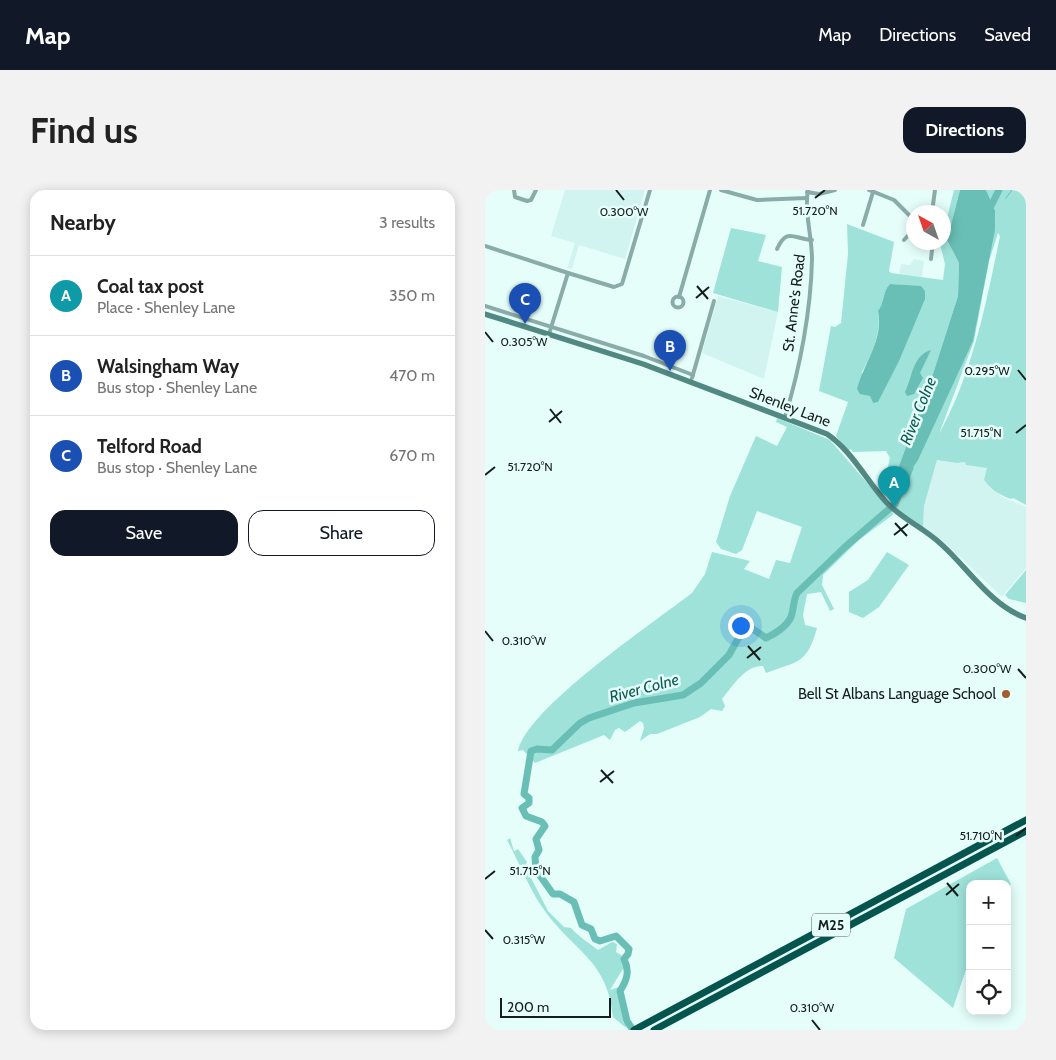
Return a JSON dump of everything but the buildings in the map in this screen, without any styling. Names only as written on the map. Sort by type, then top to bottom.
[{"type":"highway","name":"M25","points":[[635,1029],[1026,820]]},
{"type":"highway","name":"M25","points":[[654,1030],[1026,831]]},
{"type":"main road","name":"Shenley Lane","points":[[485,314],[550,331],[785,417],[831,436],[894,510],[941,544],[996,600],[1014,614],[1026,618]]},
{"type":"street","points":[[514,190],[515,197],[527,201],[531,200],[536,190]]},
{"type":"street","points":[[485,246],[614,287],[622,284],[650,190]]},
{"type":"street","points":[[679,297],[710,190]]},
{"type":"street","points":[[721,190],[757,200],[807,198]]},
{"type":"street","points":[[808,191],[819,194],[835,190]]},
{"type":"street","points":[[888,196],[890,190]]},
{"type":"street","points":[[933,205],[935,190]]},
{"type":"street","name":"St. Anne's Road","points":[[785,417],[798,361],[809,297],[812,240],[807,198],[808,191]]},
{"type":"street","points":[[863,225],[871,191],[888,196],[899,203],[906,211]]},
{"type":"street","points":[[777,249],[784,237],[789,236],[812,240]]},
{"type":"street","points":[[931,259],[932,250]]},
{"type":"street","points":[[550,331],[568,273]]},
{"type":"street","points":[[690,382],[714,301]]},
{"type":"street","name":"Shenley Lane","points":[[485,306],[550,331],[644,356],[693,375]]},
{"type":"shaded area","points":[[565,190],[645,190],[625,259],[579,245],[572,269],[567,268],[575,243],[551,236]]},
{"type":"shaded area","points":[[954,190],[960,190],[951,225],[950,205]]},
{"type":"shaded area","points":[[960,190],[986,190],[995,211],[995,230],[973,341],[918,460],[907,476],[898,469],[932,377],[958,296],[959,263],[951,248],[951,225]]},
{"type":"shaded area","points":[[986,190],[1026,190],[1026,505],[1013,498],[1003,496],[989,486],[984,480],[987,468],[966,465],[965,462],[957,463],[937,460],[924,506],[923,528],[897,509],[882,492],[890,458],[886,451],[853,452],[851,449],[848,451],[836,436],[848,402],[819,391],[831,326],[835,327],[841,323],[848,254],[847,224],[894,242],[889,271],[891,273],[943,280],[945,264],[942,250],[951,250],[951,248],[959,263],[958,296],[932,377],[899,469],[907,476],[994,211]],"holes":[[[998,233],[1000,236],[970,362],[951,410],[939,434],[974,341],[989,261]],[[890,284],[901,285],[873,403],[862,372],[875,343],[879,327],[878,311],[886,290]]]},
{"type":"shaded area","points":[[731,228],[766,235],[758,261],[782,267],[778,312],[713,293]]},
{"type":"shaded area","points":[[914,259],[924,261],[922,277],[899,275],[901,264],[910,265]]},
{"type":"shaded area","points":[[890,284],[921,286],[925,291],[925,299],[899,361],[878,402],[873,403],[870,396],[860,394],[857,389],[876,341],[879,321],[878,311]]},
{"type":"shaded area","points":[[718,296],[778,312],[764,379],[702,353]]},
{"type":"shaded area","points":[[931,350],[920,373],[923,378],[914,394],[907,396],[905,392],[914,367],[920,357]]},
{"type":"shaded area","points":[[777,418],[830,440],[894,514],[859,540],[823,575],[822,585],[834,609],[830,611],[821,592],[807,594],[803,615],[805,625],[817,628],[805,655],[793,663],[766,673],[763,666],[750,669],[739,678],[722,699],[725,706],[722,711],[711,709],[700,717],[657,734],[650,734],[640,741],[644,728],[643,723],[640,721],[625,732],[619,728],[615,730],[610,740],[604,735],[535,763],[523,750],[518,751],[526,733],[566,690],[593,667],[692,593],[705,574],[712,552],[750,561],[744,569],[769,579],[776,560],[790,563],[802,527],[757,511],[742,550],[736,554],[721,549],[716,542],[730,496],[756,436],[777,446],[787,427],[776,422]]},
{"type":"shaded area","points":[[937,460],[957,463],[965,462],[966,465],[988,468],[1000,496],[1026,507],[1026,568],[1002,597],[942,540],[923,526],[924,506]]},
{"type":"shaded area","points":[[887,552],[909,565],[879,607],[863,618],[849,612],[849,592],[868,580]]},
{"type":"shaded area","points":[[1026,570],[1026,603],[1009,599],[1005,595]]},
{"type":"shaded area","points":[[510,838],[514,851],[518,849],[527,862],[525,866],[548,911],[564,927],[571,928],[598,950],[612,942],[617,944],[616,952],[621,955],[626,964],[610,990],[619,987],[617,993],[625,1020],[623,1022],[627,1026],[625,1027],[613,1017],[610,998],[598,970],[558,927],[541,905],[507,840]]},
{"type":"shaded area","points":[[997,858],[1009,880],[966,880],[966,970],[953,1008],[894,958],[906,909]]},
{"type":"waterway","name":"River Colne","points":[[987,214],[999,190]]},
{"type":"waterway","points":[[1006,198],[1012,190]]},
{"type":"waterway","name":"River Colne","points":[[633,1030],[627,1021],[620,991],[627,975],[624,959],[629,949],[616,936],[600,941],[595,939],[591,929],[582,925],[574,902],[560,894],[553,894],[536,870],[535,857],[539,850],[536,839],[545,826],[542,822],[526,816],[522,808],[529,803],[529,798],[524,794],[531,751],[537,749],[552,750],[580,723],[589,718],[634,703],[683,695],[701,683],[729,655],[740,635],[753,629],[766,638],[787,624],[791,617],[797,593],[845,547],[895,504],[910,468]]},
{"type":"place","name":"Telford Road","points":[[525,324]]},
{"type":"place","name":"Walsingham Way","points":[[670,371]]},
{"type":"place","name":"Coal tax post","points":[[894,507]]},
{"type":"place","name":"Bell St Albans Language School","points":[[1006,694]]}]
